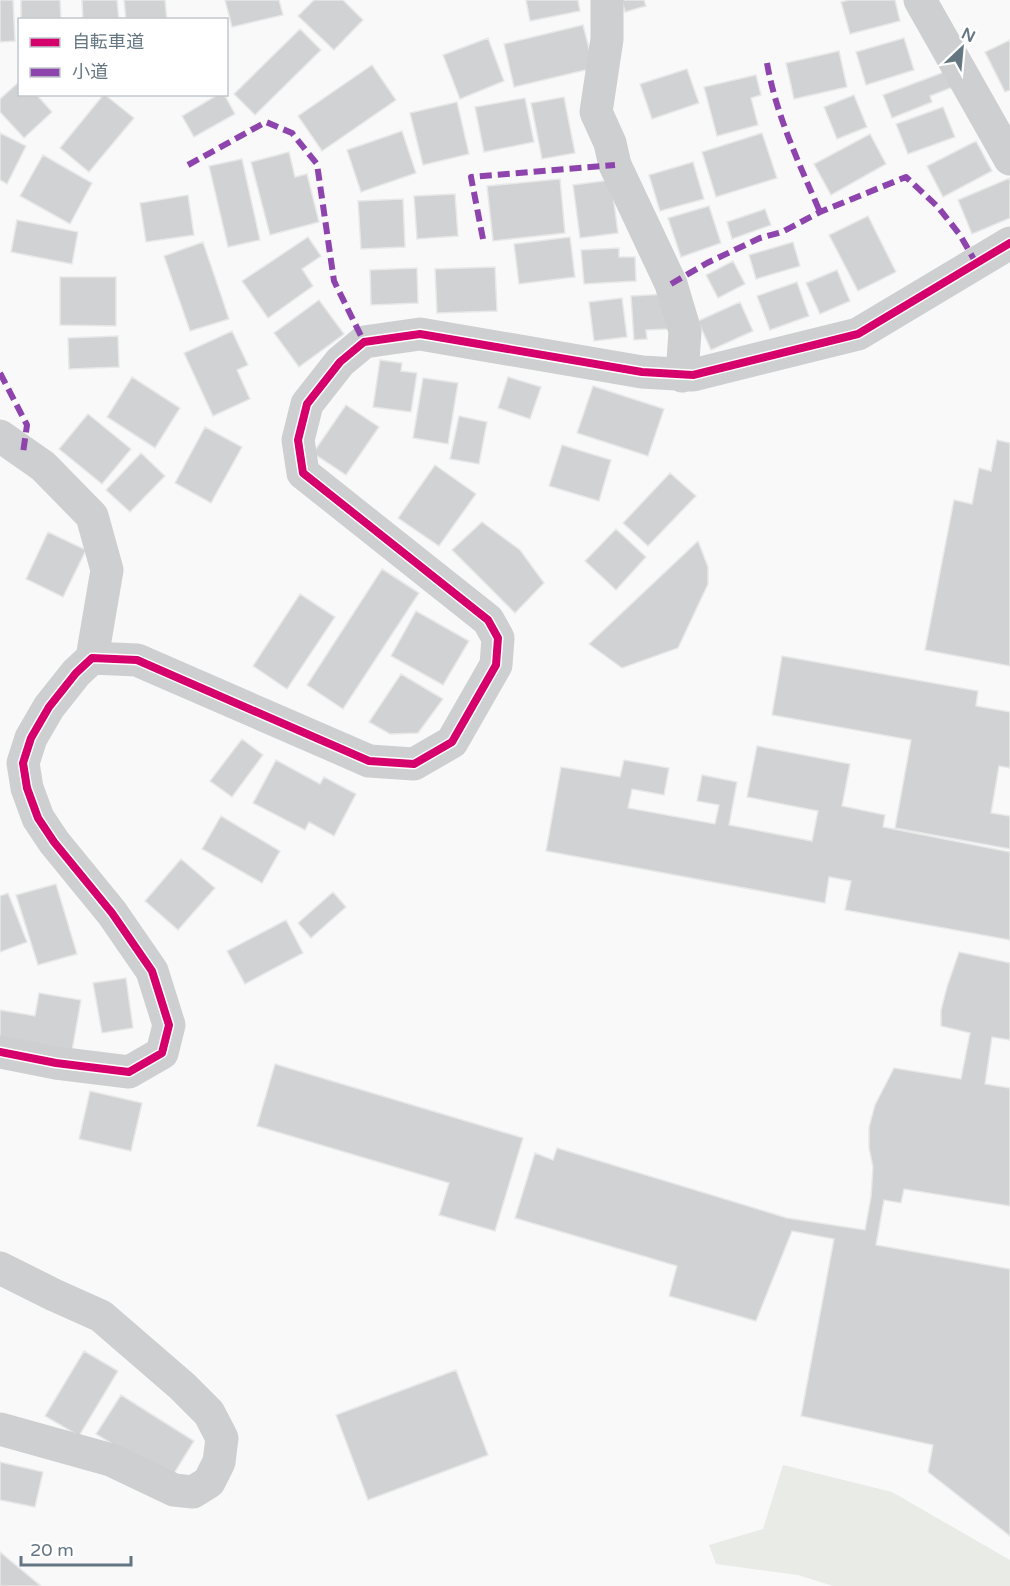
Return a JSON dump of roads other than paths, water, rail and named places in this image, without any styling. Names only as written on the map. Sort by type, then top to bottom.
[{"type":"street","points":[[608,0],[608,39],[596,112],[610,143],[615,165],[672,284],[685,331],[682,376]]},
{"type":"street","points":[[920,0],[1010,159]]},
{"type":"street","points":[[92,658],[137,660],[369,761],[414,764],[452,742],[496,665],[498,638],[488,620],[303,473],[298,440],[307,404],[340,362],[364,342],[420,334],[642,372],[693,375],[858,334],[1010,243]]},
{"type":"street","points":[[0,436],[43,466],[92,516],[107,570],[92,658],[76,673],[49,706],[31,738],[23,763],[27,788],[38,818],[54,842],[112,913],[152,971],[169,1026],[162,1053],[129,1072],[56,1063],[0,1052]]},
{"type":"street","points":[[0,1268],[101,1316],[182,1386],[209,1413],[222,1438],[219,1462],[209,1482],[193,1492],[174,1490],[111,1460],[0,1429]]}]
